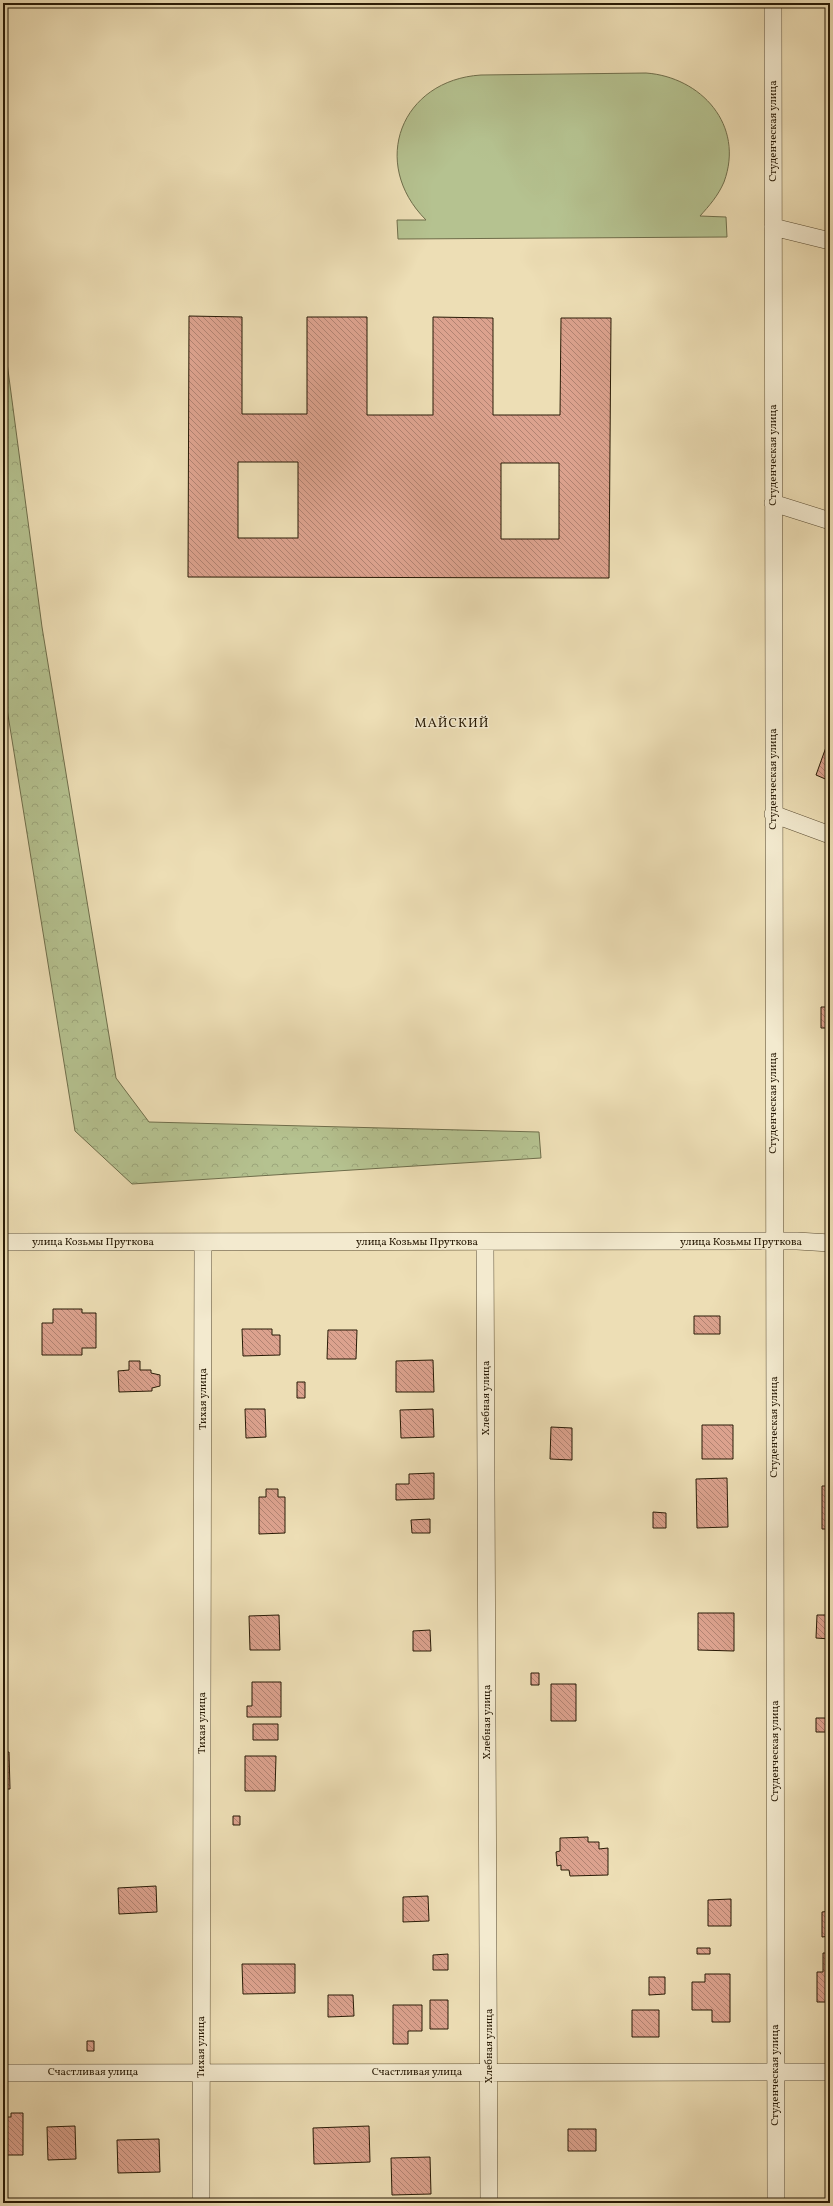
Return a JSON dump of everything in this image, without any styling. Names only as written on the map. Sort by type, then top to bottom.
[{"type":"street","name":"Студенческая улица","points":[[773,3],[773,1242],[776,2203]]},
{"type":"street","points":[[773,227],[830,241]]},
{"type":"street","points":[[773,503],[830,521]]},
{"type":"street","points":[[773,814],[830,835]]},
{"type":"street","name":"улица Козьмы Пруткова","points":[[3,1242],[830,1243]]},
{"type":"street","name":"Тихая улица","points":[[201,2203],[200,2072],[203,1242]]},
{"type":"street","name":"Хлебная улица","points":[[485,1242],[489,2203]]},
{"type":"street","name":"Счастливая улица","points":[[3,2073],[830,2072]]},
{"type":"green space","points":[[646,73],[666,76],[684,84],[700,94],[714,108],[723,124],[728,141],[729,161],[724,182],[710,205],[700,216],[726,217],[727,237],[398,239],[397,220],[426,220],[409,198],[399,174],[397,150],[402,128],[413,108],[431,92],[453,80],[481,75]]},
{"type":"green space","points":[[3,229],[6,355],[42,627],[116,1078],[149,1122],[539,1132],[541,1158],[132,1184],[75,1131],[3,684]]},
{"type":"building","points":[[189,316],[242,317],[242,414],[307,414],[307,317],[367,317],[367,415],[433,415],[433,317],[493,318],[493,415],[560,415],[561,318],[611,318],[609,578],[188,577]],"holes":[[[238,462],[298,462],[298,538],[238,538]],[[501,463],[559,463],[559,539],[501,539]]]},
{"type":"building","points":[[830,736],[830,781],[816,775]]},
{"type":"building","points":[[821,1007],[830,1007],[830,1028],[821,1028]]},
{"type":"building","points":[[53,1309],[82,1309],[82,1313],[96,1313],[96,1348],[82,1348],[82,1355],[42,1355],[42,1323],[53,1323]]},
{"type":"building","points":[[694,1316],[720,1316],[720,1334],[694,1334]]},
{"type":"building","points":[[242,1329],[272,1329],[272,1335],[280,1335],[280,1355],[243,1356]]},
{"type":"building","points":[[328,1330],[357,1330],[356,1359],[327,1359]]},
{"type":"building","points":[[433,1360],[434,1392],[396,1392],[396,1361]]},
{"type":"building","points":[[129,1361],[140,1361],[140,1370],[151,1370],[151,1373],[160,1375],[160,1386],[152,1388],[152,1391],[119,1392],[118,1371],[129,1370]]},
{"type":"building","points":[[297,1382],[305,1382],[305,1398],[297,1398]]},
{"type":"building","points":[[245,1409],[265,1409],[266,1437],[246,1438]]},
{"type":"building","points":[[433,1409],[434,1437],[401,1438],[400,1410]]},
{"type":"building","points":[[702,1425],[733,1425],[733,1459],[702,1459]]},
{"type":"building","points":[[551,1427],[572,1428],[572,1460],[550,1459]]},
{"type":"building","points":[[434,1473],[434,1499],[396,1500],[396,1484],[409,1484],[409,1474]]},
{"type":"building","points":[[727,1478],[728,1527],[697,1528],[696,1479]]},
{"type":"building","points":[[822,1486],[830,1486],[830,1529],[822,1529]]},
{"type":"building","points":[[266,1489],[278,1489],[278,1497],[285,1497],[285,1533],[259,1534],[259,1497],[266,1497]]},
{"type":"building","points":[[653,1512],[666,1513],[666,1528],[653,1528]]},
{"type":"building","points":[[430,1519],[430,1533],[412,1533],[411,1520]]},
{"type":"building","points":[[698,1613],[734,1613],[734,1651],[698,1650]]},
{"type":"building","points":[[279,1615],[280,1650],[250,1650],[249,1616]]},
{"type":"building","points":[[817,1615],[830,1615],[830,1639],[816,1638]]},
{"type":"building","points":[[430,1630],[431,1651],[413,1651],[413,1631]]},
{"type":"building","points":[[531,1673],[539,1673],[539,1685],[531,1685]]},
{"type":"building","points":[[252,1682],[281,1682],[281,1717],[247,1717],[247,1706],[252,1706]]},
{"type":"building","points":[[551,1684],[576,1684],[576,1721],[551,1721]]},
{"type":"building","points":[[4,1701],[5,1733],[3,1733]]},
{"type":"building","points":[[816,1718],[830,1718],[830,1732],[816,1732]]},
{"type":"building","points":[[253,1724],[278,1724],[278,1740],[253,1740]]},
{"type":"building","points":[[3,1752],[9,1752],[10,1789],[3,1789]]},
{"type":"building","points":[[245,1756],[276,1756],[275,1791],[245,1791]]},
{"type":"building","points":[[233,1816],[240,1816],[240,1825],[233,1825]]},
{"type":"building","points":[[588,1837],[588,1842],[599,1842],[599,1849],[608,1848],[608,1875],[570,1876],[569,1870],[561,1870],[561,1865],[557,1866],[556,1852],[560,1851],[560,1838]]},
{"type":"building","points":[[156,1886],[157,1912],[119,1914],[118,1888]]},
{"type":"building","points":[[428,1896],[429,1921],[403,1922],[403,1897]]},
{"type":"building","points":[[731,1899],[731,1926],[708,1926],[708,1900]]},
{"type":"building","points":[[830,1911],[830,1936],[822,1937],[822,1912]]},
{"type":"building","points":[[697,1948],[710,1948],[710,1954],[697,1954]]},
{"type":"building","points":[[823,1953],[830,1953],[830,2002],[817,2002],[817,1972],[823,1972]]},
{"type":"building","points":[[448,1954],[448,1970],[433,1970],[433,1955]]},
{"type":"building","points":[[242,1964],[295,1964],[295,1993],[243,1994]]},
{"type":"building","points":[[705,1974],[730,1974],[730,2022],[712,2022],[712,2010],[692,2010],[692,1982],[705,1982]]},
{"type":"building","points":[[649,1977],[665,1977],[665,1994],[649,1995]]},
{"type":"building","points":[[328,1995],[353,1995],[354,2016],[328,2017]]},
{"type":"building","points":[[430,2000],[448,2000],[448,2029],[430,2029]]},
{"type":"building","points":[[393,2005],[422,2005],[422,2031],[408,2031],[408,2044],[393,2044]]},
{"type":"building","points":[[632,2010],[659,2010],[659,2037],[632,2037]]},
{"type":"building","points":[[87,2041],[94,2041],[94,2051],[87,2051]]},
{"type":"building","points":[[11,2113],[23,2113],[23,2155],[3,2155],[4,2117],[11,2117]]},
{"type":"building","points":[[75,2126],[76,2159],[48,2160],[47,2127]]},
{"type":"building","points":[[369,2126],[370,2162],[314,2164],[313,2128]]},
{"type":"building","points":[[568,2129],[596,2129],[596,2151],[568,2151]]},
{"type":"building","points":[[159,2139],[160,2172],[118,2173],[117,2140]]},
{"type":"building","points":[[430,2157],[431,2194],[392,2195],[391,2158]]},
{"type":"district","name":"МАЙСКИЙ","points":[[452,724]]}]
